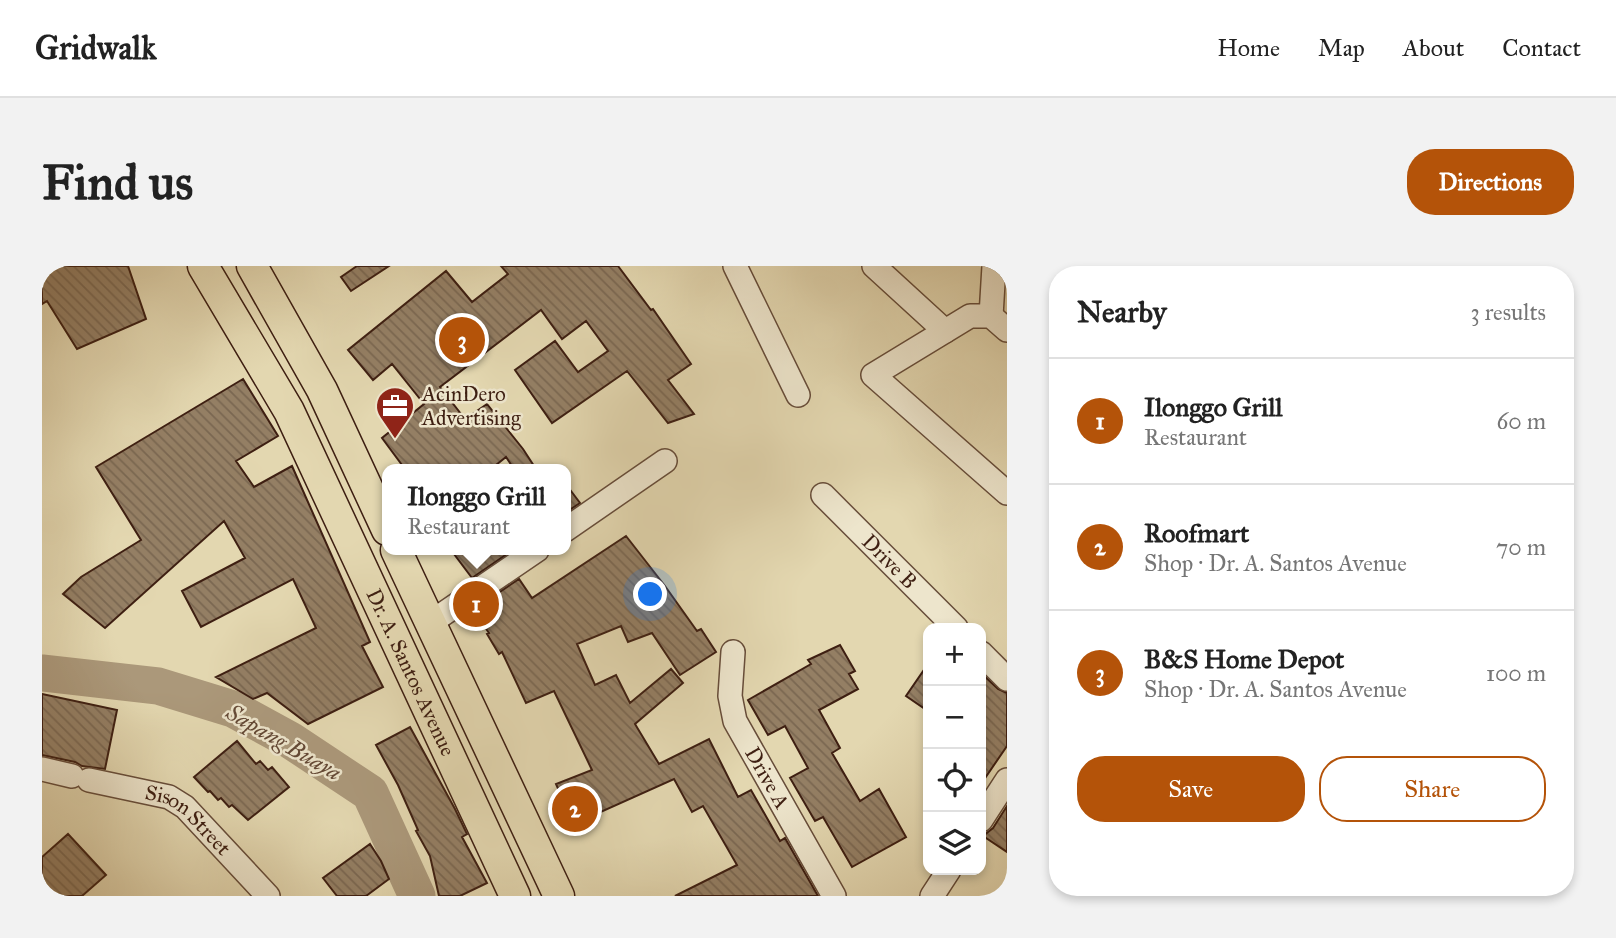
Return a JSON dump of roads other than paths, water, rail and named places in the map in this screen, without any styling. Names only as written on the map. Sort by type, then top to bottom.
[{"type":"main road","name":"Dr. A. Santos Avenue","points":[[203,266],[289,411],[513,895]]},
{"type":"main road","points":[[252,266],[322,390],[382,519]]},
{"type":"main road","points":[[259,360],[293,338]]},
{"type":"main road","name":"Dr. A. Santos Avenue","points":[[398,555],[559,896]]},
{"type":"street","points":[[735,266],[797,395]]},
{"type":"street","points":[[874,266],[945,331]]},
{"type":"street","points":[[994,266],[999,323],[970,316],[873,375],[1007,493]]},
{"type":"street","points":[[571,526],[665,461]]},
{"type":"street","name":"Drive B","points":[[823,495],[951,623]]},
{"type":"street","points":[[430,623],[530,555]]},
{"type":"street","name":"Drive A","points":[[733,652],[730,696],[735,721],[834,896]]},
{"type":"street","points":[[986,658],[1007,679]]},
{"type":"street","name":"Sison Street","points":[[42,769],[169,797],[185,807],[268,896]]},
{"type":"street","points":[[986,812],[1007,780]]},
{"type":"street","points":[[932,896],[946,875]]},
{"type":"waterway","name":"Sapang Buaya","points":[[42,673],[158,686],[233,709],[290,740],[370,793],[417,896]]},
{"type":"place","name":"B&S Home Depot","points":[[462,340]]},
{"type":"place","name":"AcinDero Advertising","points":[[395,440]]},
{"type":"place","name":"Ilonggo Grill","points":[[476,604]]},
{"type":"place","name":"Roofmart","points":[[575,809]]}]
